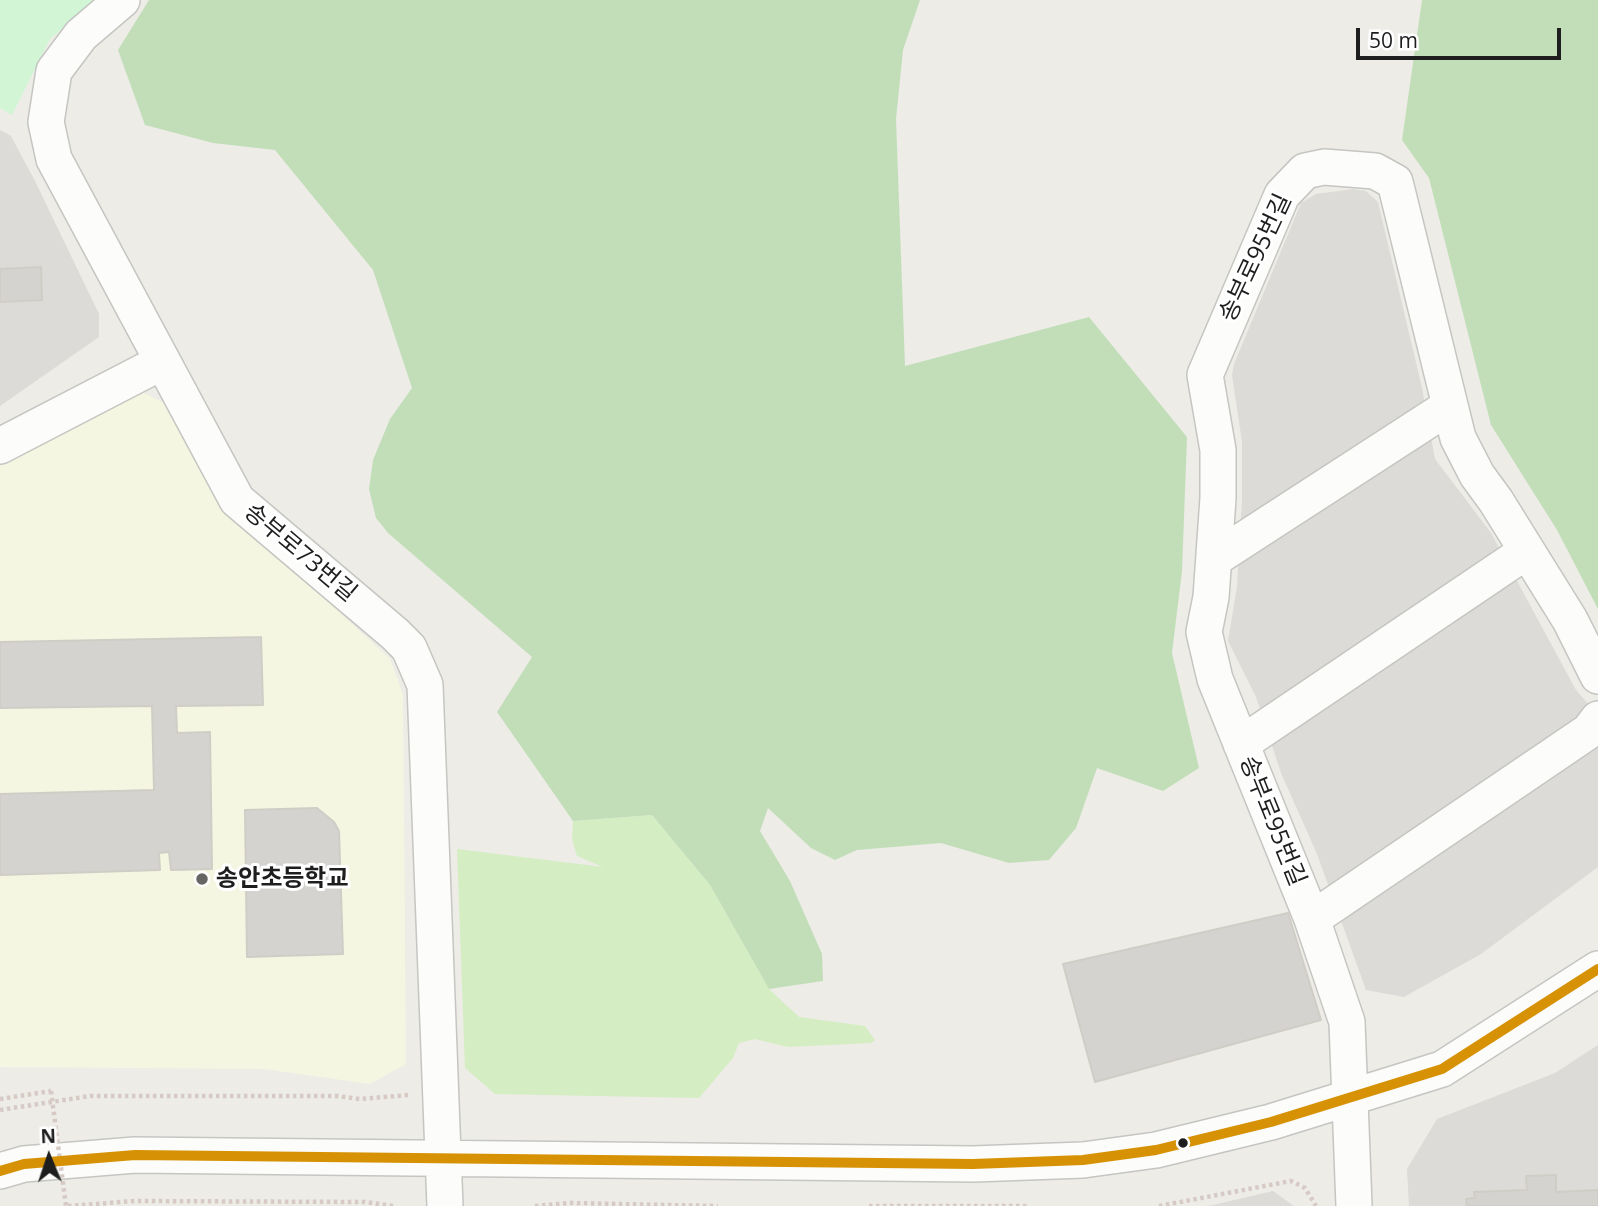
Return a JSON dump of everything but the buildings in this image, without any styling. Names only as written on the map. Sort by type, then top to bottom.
[{"type":"street","name":"송부로73번길","points":[[122,0],[81,36],[54,71],[46,122],[54,159],[237,500],[395,634],[409,648],[418,665],[428,704],[445,1206]]},
{"type":"street","name":"송부로95번길","points":[[1343,1101],[1347,1022],[1312,919],[1215,679],[1205,632],[1214,559],[1218,450],[1205,375],[1282,195],[1305,171],[1324,167],[1375,171],[1395,182],[1458,438],[1477,475],[1570,620],[1598,676]]},
{"type":"street","points":[[0,446],[162,362]]},
{"type":"street","points":[[1214,559],[1450,406]]},
{"type":"street","points":[[1241,744],[1527,551]]},
{"type":"street","name":"송부로95번길","points":[[1312,919],[1589,732],[1598,719]]},
{"type":"street","points":[[0,1171],[24,1164],[135,1155],[960,1164],[1083,1160],[1156,1150],[1343,1101],[1442,1069],[1598,969]]},
{"type":"street","points":[[1341,1206],[1343,1101]]},
{"type":"street","points":[[1343,1101],[1354,1206]]},
{"type":"path","points":[[0,1099],[51,1091],[67,1206],[135,1201],[365,1202],[394,1206]]},
{"type":"path","points":[[0,1110],[90,1096],[337,1096],[360,1099],[409,1095]]},
{"type":"path","points":[[1159,1206],[1292,1181],[1306,1188],[1316,1206]]},
{"type":"path","points":[[535,1206],[569,1203],[718,1206]]},
{"type":"path","points":[[869,1206],[1029,1206]]},
{"type":"shaded area","points":[[0,130],[11,136],[99,314],[99,337],[0,406]]},
{"type":"shaded area","points":[[1353,189],[1366,191],[1378,202],[1422,388],[1435,459],[1491,533],[1576,690],[1598,715],[1598,867],[1481,954],[1404,997],[1366,990],[1317,854],[1281,773],[1256,697],[1228,641],[1237,587],[1242,500],[1242,442],[1232,375],[1234,364],[1301,203],[1316,194]]},
{"type":"shaded area","name":"송안초등학교","points":[[140,391],[166,404],[215,497],[390,659],[403,694],[406,1064],[370,1084],[264,1069],[0,1067],[0,461]]},
{"type":"shaded area","points":[[1598,1045],[1598,1206],[1409,1206],[1407,1169],[1437,1119],[1555,1073]]},
{"type":"shaded area","points":[[1273,1191],[1294,1206],[1208,1206],[1213,1205]]},
{"type":"green space","points":[[0,0],[96,0],[50,39],[12,115],[0,108]]},
{"type":"green space","points":[[149,0],[920,0],[903,50],[896,119],[905,366],[1089,317],[1187,437],[1182,571],[1172,653],[1199,768],[1163,791],[1097,768],[1076,828],[1049,860],[1009,863],[941,843],[857,850],[835,860],[811,848],[768,808],[760,831],[790,881],[822,954],[823,981],[769,989],[710,885],[652,815],[573,821],[497,712],[532,657],[388,533],[376,518],[369,489],[373,460],[390,419],[412,388],[373,270],[275,150],[213,143],[145,125],[118,50]]},
{"type":"green space","points":[[1422,0],[1598,0],[1598,609],[1557,530],[1491,425],[1429,178],[1402,140]]},
{"type":"green space","points":[[652,815],[710,885],[769,989],[799,1017],[865,1026],[875,1040],[871,1043],[788,1047],[755,1039],[739,1043],[733,1058],[699,1098],[495,1094],[465,1068],[457,849],[603,867],[577,856],[572,839],[573,821]]},
{"type":"transit line","points":[[0,1171],[24,1164],[135,1155],[973,1164],[1083,1160],[1156,1150],[1271,1122],[1442,1069],[1598,969]]},
{"type":"place","name":"송안초등학교","points":[[202,879]]}]
